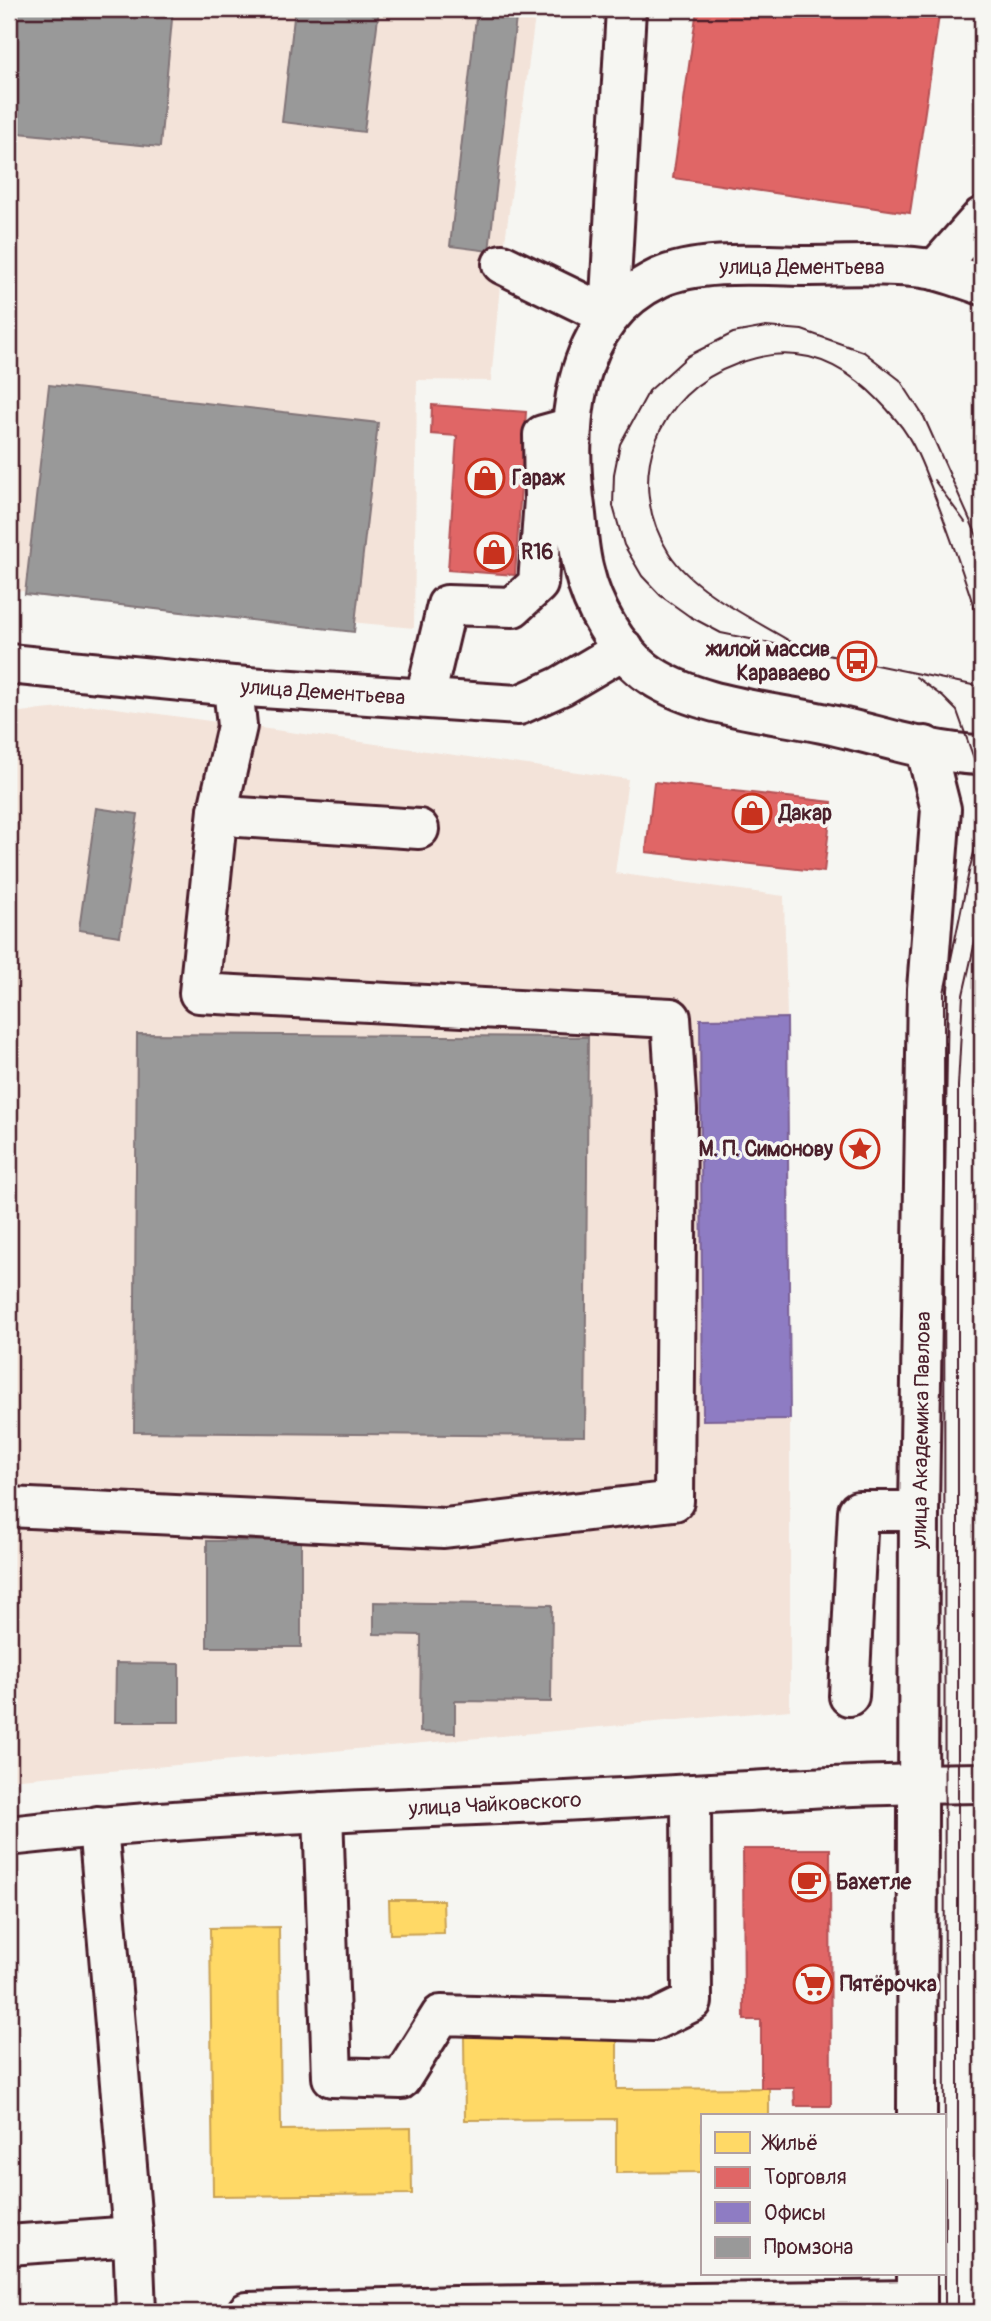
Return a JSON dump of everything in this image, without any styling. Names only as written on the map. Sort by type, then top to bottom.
[{"type":"main road","points":[[502,264],[608,316],[626,9]]},
{"type":"main road","points":[[934,270],[982,217]]},
{"type":"main road","name":"улица Дементьева","points":[[982,285],[921,268],[735,264],[696,268],[660,277],[631,295],[608,316],[587,352],[573,401],[570,476],[584,573],[607,630],[645,670],[696,698],[821,722],[925,746],[982,755]]},
{"type":"main road","points":[[425,698],[447,605],[513,607],[538,584],[544,499],[543,435],[572,427]]},
{"type":"main road","name":"улица Дементьева","points":[[9,664],[233,686],[519,705],[561,686],[624,649]]},
{"type":"main road","points":[[9,664],[9,672]]},
{"type":"main road","points":[[9,1507],[444,1528],[674,1501],[677,1110],[671,1018],[199,993],[218,810],[237,726],[233,686]]},
{"type":"main road","name":"улица Академика Павлова","points":[[917,2114],[919,1511],[927,989],[941,809],[925,746]]},
{"type":"main road","points":[[218,810],[239,817],[419,829]]},
{"type":"main road","points":[[849,1696],[858,1511],[919,1511]]},
{"type":"main road","name":"улица Чайковского","points":[[9,1836],[99,1826],[323,1812],[918,1783],[982,1783]]},
{"type":"main road","points":[[323,1812],[331,2077],[401,2079],[441,2015],[653,2021],[692,2002],[691,1795]]},
{"type":"main road","points":[[99,1826],[136,2312]]},
{"type":"main road","points":[[9,2245],[132,2236]]},
{"type":"main road","points":[[247,2312],[661,2308],[917,2295]]},
{"type":"shaded area","points":[[9,9],[536,9],[502,264],[491,381],[417,380],[414,628],[9,590]]},
{"type":"shaded area","points":[[94,705],[628,779],[615,873],[784,896],[787,1018],[700,1019],[703,1420],[790,1419],[790,1710],[9,1780],[9,713]]},
{"type":"building: Жильё","points":[[389,1900],[443,1900],[444,1933],[390,1934]]},
{"type":"building: Жильё","points":[[279,1927],[281,2130],[411,2128],[412,2194],[213,2196],[210,1928]]},
{"type":"building: Жильё","points":[[617,2036],[617,2089],[769,2088],[769,2114],[701,2114],[701,2172],[616,2173],[616,2119],[465,2120],[464,2037]]},
{"type":"building: Торговля","points":[[697,9],[940,9],[910,213],[673,178]]},
{"type":"building: Торговля","points":[[432,405],[526,412],[515,575],[448,570],[457,436],[431,434]]},
{"type":"building: Торговля","points":[[654,782],[832,802],[824,872],[646,852]]},
{"type":"building: Торговля","points":[[743,1849],[830,1849],[831,2106],[795,2106],[794,2088],[761,2088],[761,2020],[744,2020]]},
{"type":"building: Офисы","points":[[787,1018],[790,1419],[703,1420],[700,1019]]},
{"type":"building: Промзона","points":[[9,9],[173,9],[160,147],[9,132]]},
{"type":"building: Промзона","points":[[295,9],[379,9],[364,132],[282,122]]},
{"type":"building: Промзона","points":[[477,9],[517,9],[489,251],[450,246]]},
{"type":"building: Промзона","points":[[49,385],[378,423],[354,632],[25,594]]},
{"type":"building: Промзона","points":[[96,808],[138,814],[120,936],[79,930]]},
{"type":"building: Промзона","points":[[9,864],[15,865],[9,934]]},
{"type":"building: Промзона","points":[[137,1034],[588,1037],[585,1436],[134,1432]]},
{"type":"building: Промзона","points":[[207,1541],[301,1541],[301,1647],[207,1647]]},
{"type":"building: Промзона","points":[[374,1602],[552,1605],[551,1702],[455,1701],[455,1733],[420,1732],[421,1635],[374,1634]]},
{"type":"building: Промзона","points":[[116,1663],[179,1664],[179,1722],[115,1722]]},
{"type":"tram line","points":[[982,547],[924,417],[900,380],[864,352],[802,330],[766,327],[733,333],[688,356],[649,391],[620,444],[614,474],[613,506],[624,545],[642,576],[661,596],[689,616],[721,633],[982,687]]},
{"type":"tram line","points":[[793,643],[726,604],[680,567],[669,553],[655,525],[649,497],[649,469],[655,442],[668,417],[686,396],[709,377],[737,364],[781,354],[809,357],[847,374],[879,400],[909,437],[940,509],[982,632]]},
{"type":"tram line","points":[[934,480],[965,522]]},
{"type":"tram line","points":[[916,677],[957,711],[977,767],[975,832]]},
{"type":"tram line","points":[[945,2114],[944,993],[970,867],[982,824]]},
{"type":"tram line","points":[[958,2312],[958,1086],[963,995],[982,911]]},
{"type":"tram line","points":[[945,2276],[945,2312]]},
{"type":"place","name":"Гараж","points":[[485,478]]},
{"type":"place","name":"R16","points":[[494,552]]},
{"type":"place","name":"жилой массив Караваево","points":[[857,661]]},
{"type":"place","name":"Дакар","points":[[752,813]]},
{"type":"place","name":"М. П. Симонову","points":[[860,1149]]},
{"type":"place","name":"Бахетле","points":[[809,1882]]},
{"type":"place","name":"Пятёрочка","points":[[813,1984]]}]
